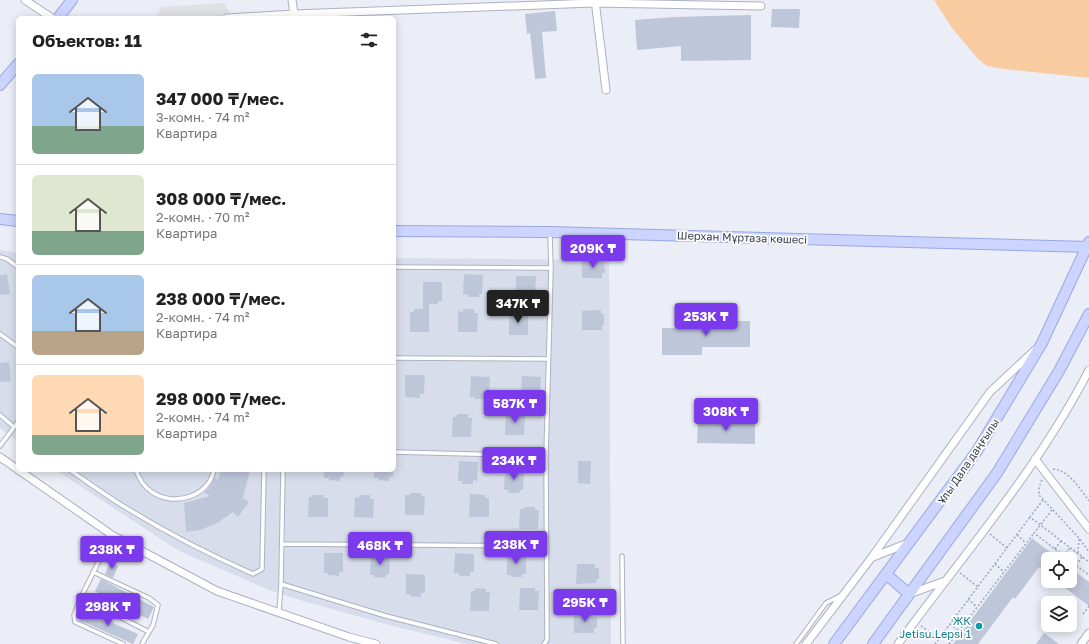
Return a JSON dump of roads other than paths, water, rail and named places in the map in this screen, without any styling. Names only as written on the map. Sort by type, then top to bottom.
[{"type":"main road","points":[[60,16],[72,0]]},
{"type":"main road","points":[[0,85],[16,66]]},
{"type":"main road","points":[[0,219],[16,221]]},
{"type":"main road","name":"Шерхан Мұртаза көшесі","points":[[396,231],[550,232],[1088,245]]},
{"type":"main road","name":"Ұлы Дала даңғылы","points":[[834,644],[977,451],[1042,343],[1088,245]]},
{"type":"main road","points":[[873,644],[997,473],[1059,372],[1089,314]]},
{"type":"main road","points":[[886,574],[909,594]]},
{"type":"street","points":[[25,0],[49,16]]},
{"type":"street","points":[[292,0],[294,14]]},
{"type":"street","points":[[594,1],[606,90]]},
{"type":"street","points":[[260,16],[594,1],[761,6]]},
{"type":"street","points":[[806,644],[872,557],[990,392],[1042,343]]},
{"type":"street","points":[[898,644],[985,530],[1035,459],[1077,393],[1089,370]]},
{"type":"street","points":[[0,457],[16,468]]},
{"type":"street","points":[[1035,459],[1089,529]]},
{"type":"street","points":[[22,472],[112,535],[217,591],[349,637],[376,644]]},
{"type":"street","points":[[872,557],[910,543]]},
{"type":"street","points":[[909,594],[946,581]]},
{"type":"street","points":[[1081,644],[1089,633]]},
{"type":"lane","points":[[544,644],[547,640],[546,456],[550,232]]},
{"type":"lane","points":[[0,257],[7,259],[16,266]]},
{"type":"lane","points":[[396,267],[550,268]]},
{"type":"lane","points":[[0,334],[16,346]]},
{"type":"lane","points":[[396,358],[548,358]]},
{"type":"lane","points":[[0,415],[14,427]]},
{"type":"lane","points":[[0,446],[16,424]]},
{"type":"lane","points":[[396,452],[546,456]]},
{"type":"lane","points":[[73,472],[127,509],[180,539],[253,574],[262,569],[264,472]]},
{"type":"lane","points":[[137,472],[142,483],[152,493],[165,498],[179,499],[192,496],[201,491],[208,484],[213,472]]},
{"type":"lane","points":[[279,612],[283,472]]},
{"type":"lane","points":[[112,535],[81,597],[74,615],[76,622],[123,644]]},
{"type":"lane","points":[[282,544],[547,546]]},
{"type":"lane","points":[[622,556],[623,644]]},
{"type":"lane","points":[[93,572],[149,598],[158,605],[153,625],[142,644]]},
{"type":"lane","points":[[280,584],[386,616],[496,644]]},
{"type":"lane","points":[[796,644],[826,603],[844,594]]},
{"type":"lane","points":[[81,597],[149,632]]},
{"type":"place","name":"ЖК Jetisu.Lepsi 1","points":[[979,626]]}]
